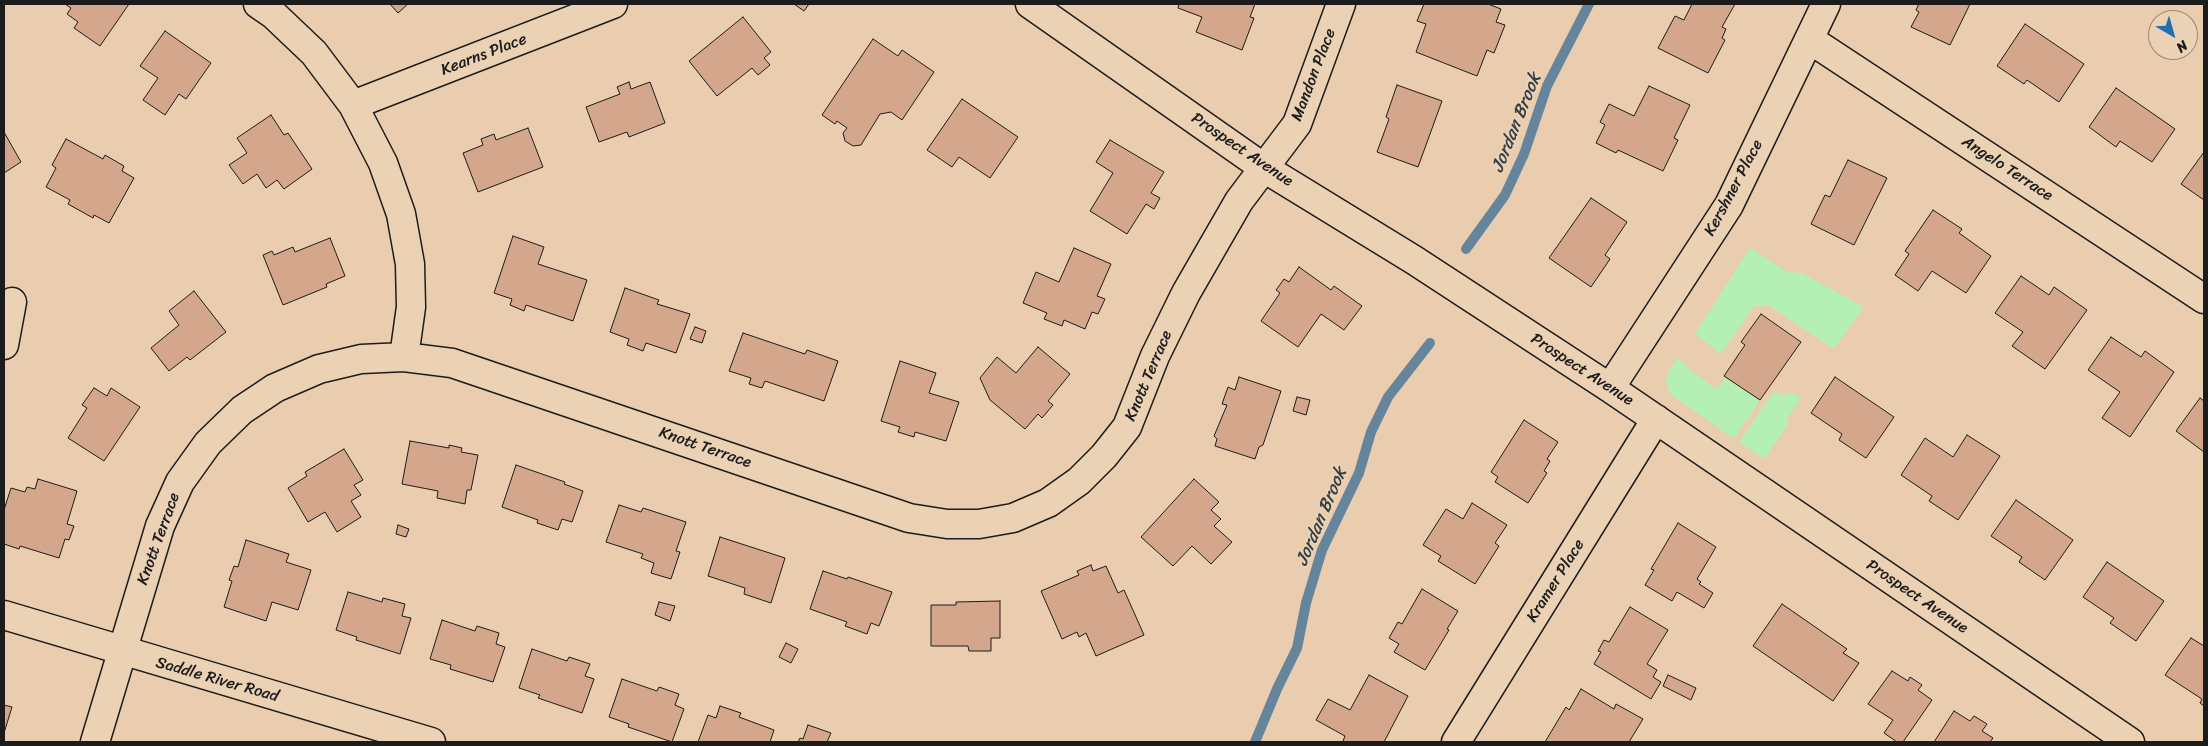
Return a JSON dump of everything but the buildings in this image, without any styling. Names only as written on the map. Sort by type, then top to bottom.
[{"type":"street","points":[[258,4],[274,15],[314,53],[353,106],[383,163],[401,214],[410,264],[411,298],[404,357]]},
{"type":"street","name":"Kearns Place","points":[[353,106],[613,4]]},
{"type":"street","name":"Prospect Avenue","points":[[1030,4],[1264,168],[1422,265],[1610,388],[2130,742]]},
{"type":"street","name":"Mandon Place","points":[[1264,168],[1297,124],[1341,4]]},
{"type":"street","name":"Kershner Place","points":[[1610,388],[1729,205],[1826,4]]},
{"type":"street","name":"Angelo Terrace","points":[[1809,39],[2204,299]]},
{"type":"street","name":"Knott Terrace","points":[[95,742],[160,526],[180,482],[208,443],[242,410],[275,388],[319,369],[361,360],[404,357],[452,363],[910,518],[947,524],[978,524],[1013,518],[1048,503],[1079,481],[1104,456],[1127,427],[1156,356],[1186,293],[1239,201],[1264,168]]},
{"type":"street","points":[[4,345],[12,302]]},
{"type":"street","name":"Kramer Place","points":[[1456,742],[1656,419]]},
{"type":"street","name":"Saddle River Road","points":[[4,615],[122,652],[431,742]]},
{"type":"green space","points":[[1750,247],[1787,272],[1802,273],[1864,307],[1834,349],[1770,306],[1754,306],[1721,354],[1695,334]]},
{"type":"green space","points":[[1678,357],[1690,370],[1717,389],[1726,377],[1760,400],[1734,439],[1670,394],[1666,381],[1669,371]]},
{"type":"green space","points":[[1774,391],[1782,396],[1791,392],[1801,398],[1786,420],[1789,423],[1764,459],[1739,442]]},
{"type":"waterway","name":"Jordan Brook","points":[[1466,249],[1505,195],[1524,154],[1547,86],[1589,4]]},
{"type":"waterway","name":"Jordan Brook","points":[[1255,742],[1277,689],[1297,648],[1306,603],[1322,550],[1359,473],[1371,432],[1388,397],[1430,343]]}]
